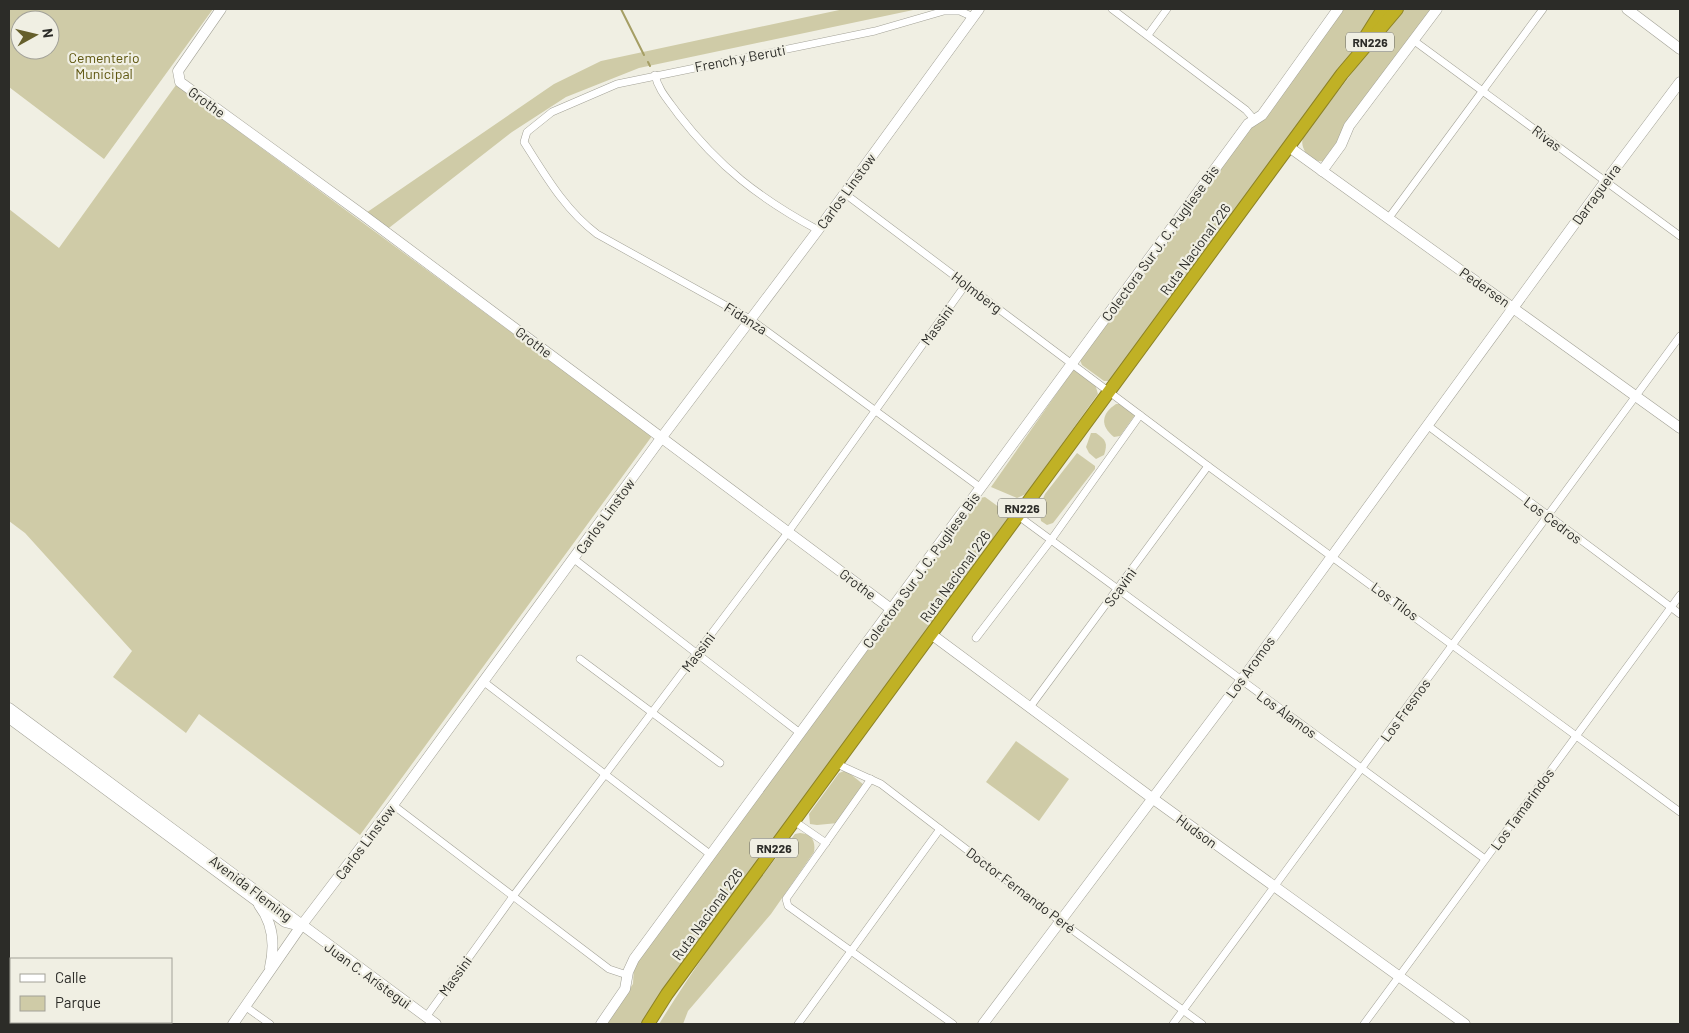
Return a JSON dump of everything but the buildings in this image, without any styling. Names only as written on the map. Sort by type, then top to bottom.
[{"type":"highway","name":"Ruta Nacional 226","points":[[648,1024],[667,994],[835,763],[932,634],[1017,515],[1342,74],[1383,9]]},
{"type":"highway","name":"Ruta Nacional 226","points":[[1342,74],[1397,9]]},
{"type":"street","name":"Grothe","points":[[221,9],[190,50],[177,74],[180,82],[662,437],[891,609]]},
{"type":"street","points":[[1112,9],[1246,110],[1252,121]]},
{"type":"street","points":[[1148,35],[1167,9]]},
{"type":"street","name":"Colectora Sur J. C. Pugliese Bis","points":[[600,1024],[625,989],[631,963],[1072,363],[1252,121],[1262,115],[1338,9]]},
{"type":"street","points":[[1322,171],[1341,145],[1349,126],[1437,9]]},
{"type":"street","points":[[1388,219],[1482,89],[1543,9]]},
{"type":"street","points":[[1627,9],[1680,49]]},
{"type":"street","name":"French y Beruti","points":[[524,142],[527,132],[552,112],[617,84],[875,31],[944,11],[976,13]]},
{"type":"street","name":"Carlos Linstow","points":[[233,1024],[300,926],[393,805],[662,437],[818,230],[976,13]]},
{"type":"street","name":"Rivas","points":[[1413,40],[1680,236]]},
{"type":"street","points":[[654,75],[660,89],[707,150],[755,191],[784,211],[818,230]]},
{"type":"street","name":"Darragueira","points":[[1514,307],[1680,82]]},
{"type":"street","name":"Fidanza","points":[[524,142],[558,195],[584,224],[597,234],[750,319],[981,488]]},
{"type":"street","name":"Pedersen","points":[[1289,147],[1680,428]]},
{"type":"street","name":"Holmberg","points":[[844,194],[1110,391]]},
{"type":"street","name":"Massini","points":[[426,1017],[514,895],[653,713],[788,531],[966,284]]},
{"type":"street","name":"Los Aromos","points":[[983,1024],[1241,681],[1331,554],[1514,307]]},
{"type":"street","name":"Los Fresnos","points":[[1173,1024],[1680,336]]},
{"type":"street","name":"Los Tilos","points":[[1110,391],[1208,466],[1331,554],[1680,812]]},
{"type":"street","points":[[976,638],[1051,540],[1140,415]]},
{"type":"street","name":"Los Cedros","points":[[1427,425],[1680,614]]},
{"type":"street","name":"Scavini","points":[[1030,707],[1208,466]]},
{"type":"street","name":"Los Álamos","points":[[1017,515],[1485,859]]},
{"type":"street","points":[[574,559],[800,733]]},
{"type":"street","name":"Los Tamarindos","points":[[1364,1024],[1680,595]]},
{"type":"street","name":"Hudson","points":[[932,634],[1152,798],[1465,1024]]},
{"type":"street","points":[[580,659],[720,764]]},
{"type":"street","points":[[484,682],[711,855]]},
{"type":"street","name":"Avenida Fleming","points":[[9,708],[292,916],[300,926]]},
{"type":"street","name":"Avenida Fleming","points":[[9,718],[285,922],[300,926]]},
{"type":"street","name":"Doctor Fernando Peré","points":[[835,763],[871,780],[940,829],[1060,921],[1202,1024]]},
{"type":"street","points":[[871,780],[786,899],[788,906],[953,1024]]},
{"type":"street","points":[[393,805],[609,969],[627,976]]},
{"type":"street","points":[[794,820],[826,843]]},
{"type":"street","points":[[798,1024],[940,829]]},
{"type":"street","points":[[254,898],[264,913],[271,931],[273,948],[269,973]]},
{"type":"street","name":"Juan C. Arístegui","points":[[300,926],[436,1024]]},
{"type":"street","points":[[246,1007],[270,1024]]},
{"type":"green space","name":"Cementerio Municipal","points":[[9,9],[213,9],[104,159],[9,87]]},
{"type":"green space","points":[[844,9],[918,9],[639,68],[566,97],[512,132],[385,231],[363,215],[554,84],[601,61]]},
{"type":"green space","points":[[1343,9],[1380,9],[1326,90],[1109,381],[1104,381],[1082,365],[1080,360],[1250,129],[1266,114]]},
{"type":"green space","points":[[1401,9],[1433,9],[1323,161],[1314,160],[1304,150],[1303,137]]},
{"type":"green space","points":[[176,85],[652,436],[360,835],[199,714],[186,733],[113,677],[132,651],[25,533],[9,521],[9,209],[59,248]]},
{"type":"green space","points":[[1073,370],[1079,371],[1095,384],[1098,394],[1026,494],[1017,498],[991,487]]},
{"type":"green space","points":[[1116,404],[1122,404],[1135,415],[1120,436],[1114,437],[1106,429],[1104,420],[1107,412]]},
{"type":"green space","points":[[1091,433],[1099,435],[1106,445],[1104,455],[1096,459],[1089,453],[1086,447]]},
{"type":"green space","points":[[1077,453],[1095,466],[1095,469],[1053,523],[1047,525],[1041,521],[1039,508],[1045,494]]},
{"type":"green space","points":[[985,497],[1010,515],[641,1024],[604,1024],[633,984],[634,966],[980,498]]},
{"type":"green space","points":[[1016,741],[1069,779],[1039,821],[986,782]]},
{"type":"green space","points":[[844,771],[864,785],[838,823],[810,824],[809,814],[839,773]]},
{"type":"green space","points":[[800,833],[812,838],[814,852],[771,914],[688,1011],[683,1024],[659,1024],[741,903],[795,834]]},
{"type":"waterway","points":[[621,9],[644,55]]},
{"type":"waterway","points":[[648,62],[650,66]]}]
